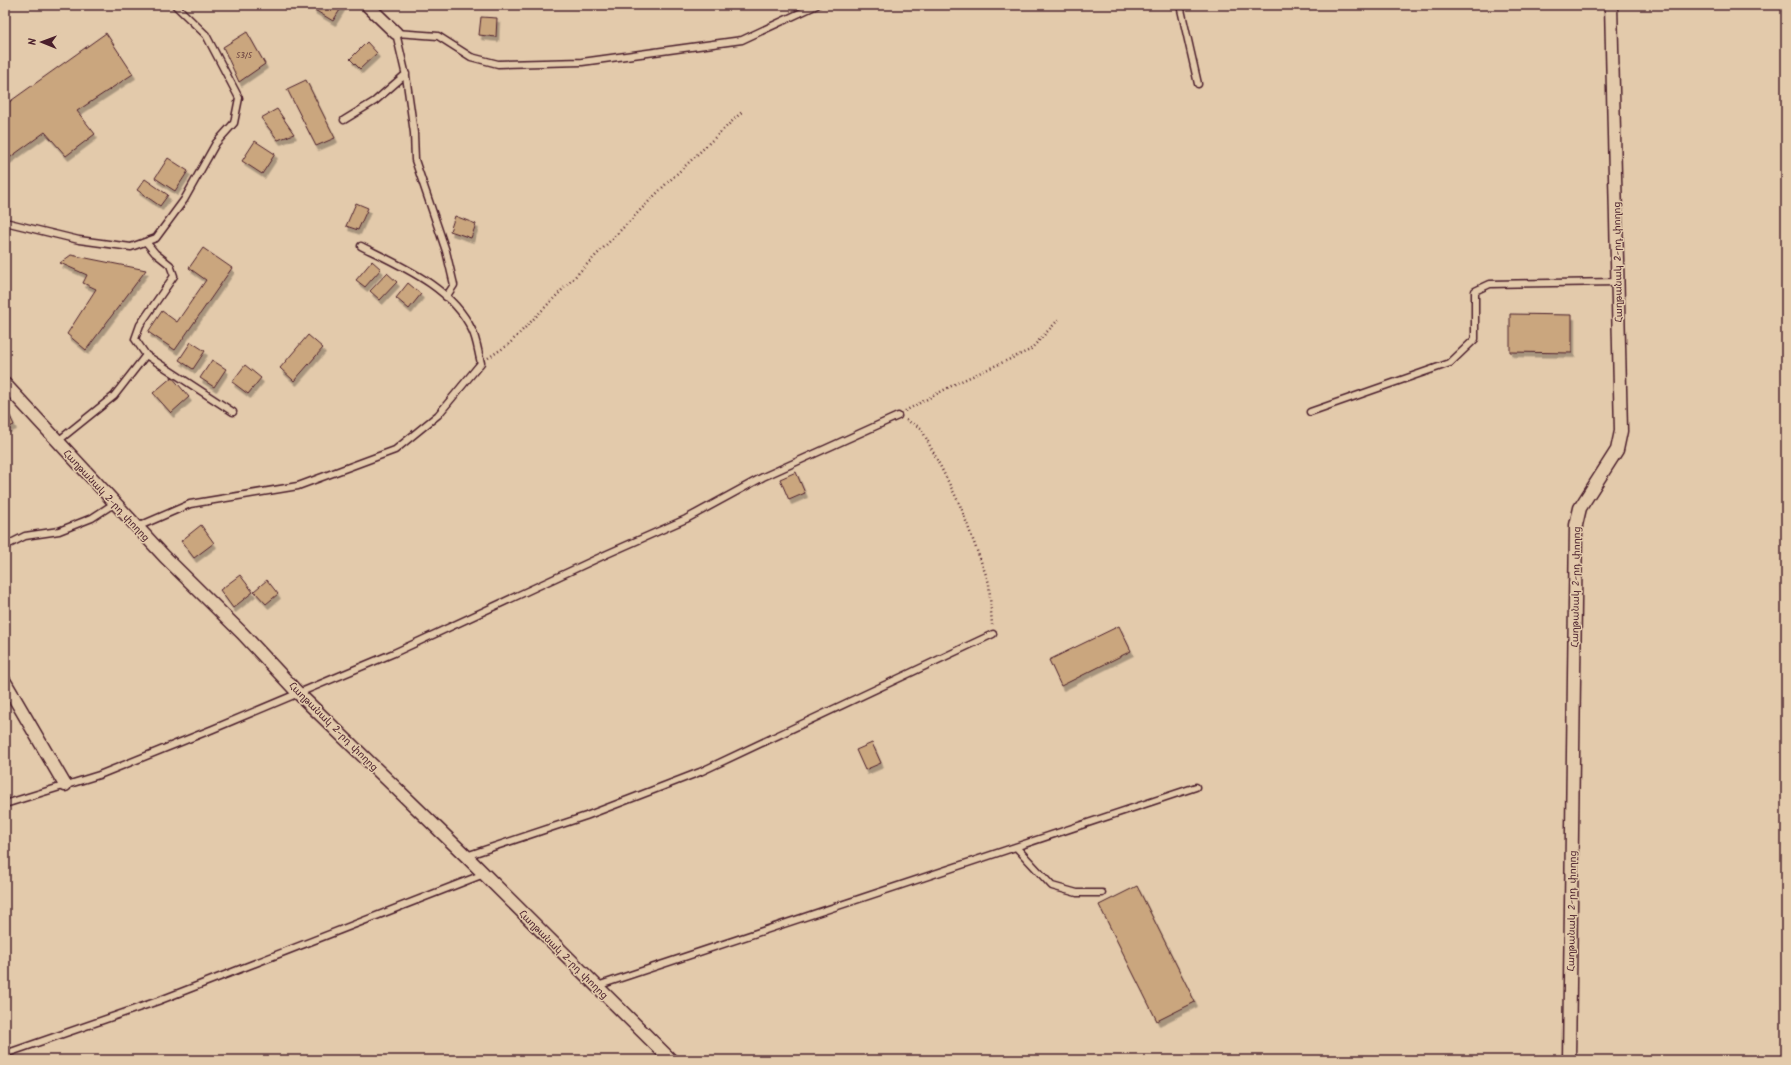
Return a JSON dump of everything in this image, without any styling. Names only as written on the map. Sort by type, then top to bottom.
[{"type":"street","points":[[366,5],[396,33]]},
{"type":"street","name":"Հաղթանակ 2-րդ փողոց","points":[[1569,1060],[1576,525],[1580,508],[1616,450],[1621,432],[1611,5]]},
{"type":"street","name":"Հաղթանակ 2-րդ փողոց","points":[[5,384],[166,558],[252,643],[298,693],[466,856],[671,1060]]},
{"type":"street","points":[[5,682],[65,785]]},
{"type":"lane","points":[[5,222],[79,240],[132,247],[156,238],[184,200],[216,143],[234,122],[239,98],[206,35],[175,5]]},
{"type":"lane","points":[[446,297],[454,285],[446,251],[415,160],[414,132],[406,74],[396,33],[438,36],[471,57],[498,64],[582,62],[742,40],[817,5]]},
{"type":"lane","points":[[1180,5],[1198,84]]},
{"type":"lane","points":[[344,120],[375,101],[406,74]]},
{"type":"lane","points":[[146,242],[154,253],[170,265],[174,276],[140,325],[135,339],[146,355],[232,412]]},
{"type":"lane","points":[[137,527],[190,504],[298,486],[395,450],[438,415],[481,363],[472,331],[460,309],[436,287],[361,246]]},
{"type":"lane","points":[[1310,412],[1450,363],[1475,338],[1475,291],[1490,284],[1618,282]]},
{"type":"lane","points":[[58,441],[114,396],[146,355]]},
{"type":"lane","points":[[5,804],[106,772],[394,653],[686,519],[763,477],[898,416]]},
{"type":"lane","points":[[5,546],[25,536],[59,531],[92,518],[115,503]]},
{"type":"lane","points":[[466,856],[586,816],[700,772],[993,634]]},
{"type":"lane","points":[[597,986],[1196,787]]},
{"type":"lane","points":[[1016,847],[1052,886],[1077,893],[1102,893]]},
{"type":"lane","points":[[5,1054],[158,1001],[484,874]]},
{"type":"path","points":[[481,363],[508,345],[665,185],[743,111]]},
{"type":"path","points":[[898,416],[957,383],[1030,350],[1060,318]]},
{"type":"path","points":[[898,416],[921,428],[960,505],[989,583],[993,634]]},
{"type":"building","points":[[315,5],[343,5],[333,21],[313,9]]},
{"type":"building","points":[[481,17],[497,18],[496,37],[479,35]]},
{"type":"building","points":[[247,32],[265,64],[239,82],[223,47]]},
{"type":"building","points":[[106,33],[133,74],[77,111],[95,134],[66,156],[45,132],[5,161],[5,105]]},
{"type":"building","points":[[367,42],[377,53],[360,69],[350,59]]},
{"type":"building","points":[[306,80],[335,138],[316,146],[287,89]]},
{"type":"building","points":[[277,109],[294,134],[278,140],[261,118]]},
{"type":"building","points":[[255,141],[275,154],[262,174],[242,161]]},
{"type":"building","points":[[168,158],[188,171],[175,191],[155,178]]},
{"type":"building","points":[[145,179],[168,195],[160,206],[137,190]]},
{"type":"building","points":[[356,203],[368,208],[358,230],[346,226]]},
{"type":"building","points":[[455,216],[476,224],[471,238],[450,231]]},
{"type":"building","points":[[203,248],[232,268],[175,350],[148,332],[162,311],[177,322],[206,280],[189,268]]},
{"type":"building","points":[[71,255],[146,270],[86,350],[67,334],[96,289],[83,283],[87,275],[60,263]]},
{"type":"building","points":[[372,261],[381,269],[365,287],[356,280]]},
{"type":"building","points":[[387,273],[397,282],[380,300],[370,291]]},
{"type":"building","points":[[408,283],[421,294],[409,309],[396,298]]},
{"type":"building","points":[[1510,314],[1572,315],[1572,353],[1510,352]]},
{"type":"building","points":[[308,335],[323,348],[294,381],[280,368]]},
{"type":"building","points":[[191,342],[205,351],[193,369],[179,360]]},
{"type":"building","points":[[212,360],[226,369],[214,387],[200,378]]},
{"type":"building","points":[[245,365],[261,378],[248,394],[232,382]]},
{"type":"building","points":[[172,377],[189,397],[171,413],[153,393]]},
{"type":"building","points":[[8,412],[14,425],[5,429],[5,413]]},
{"type":"building","points":[[796,472],[805,493],[789,500],[780,479]]},
{"type":"building","points":[[201,525],[214,543],[194,558],[181,541]]},
{"type":"building","points":[[240,575],[253,592],[233,608],[220,590]]},
{"type":"building","points":[[267,580],[278,594],[266,604],[254,591]]},
{"type":"building","points":[[1119,626],[1131,651],[1061,686],[1049,660]]},
{"type":"building","points":[[872,743],[881,763],[865,770],[856,750]]},
{"type":"building","points":[[1137,886],[1195,1002],[1157,1021],[1099,905]]}]
